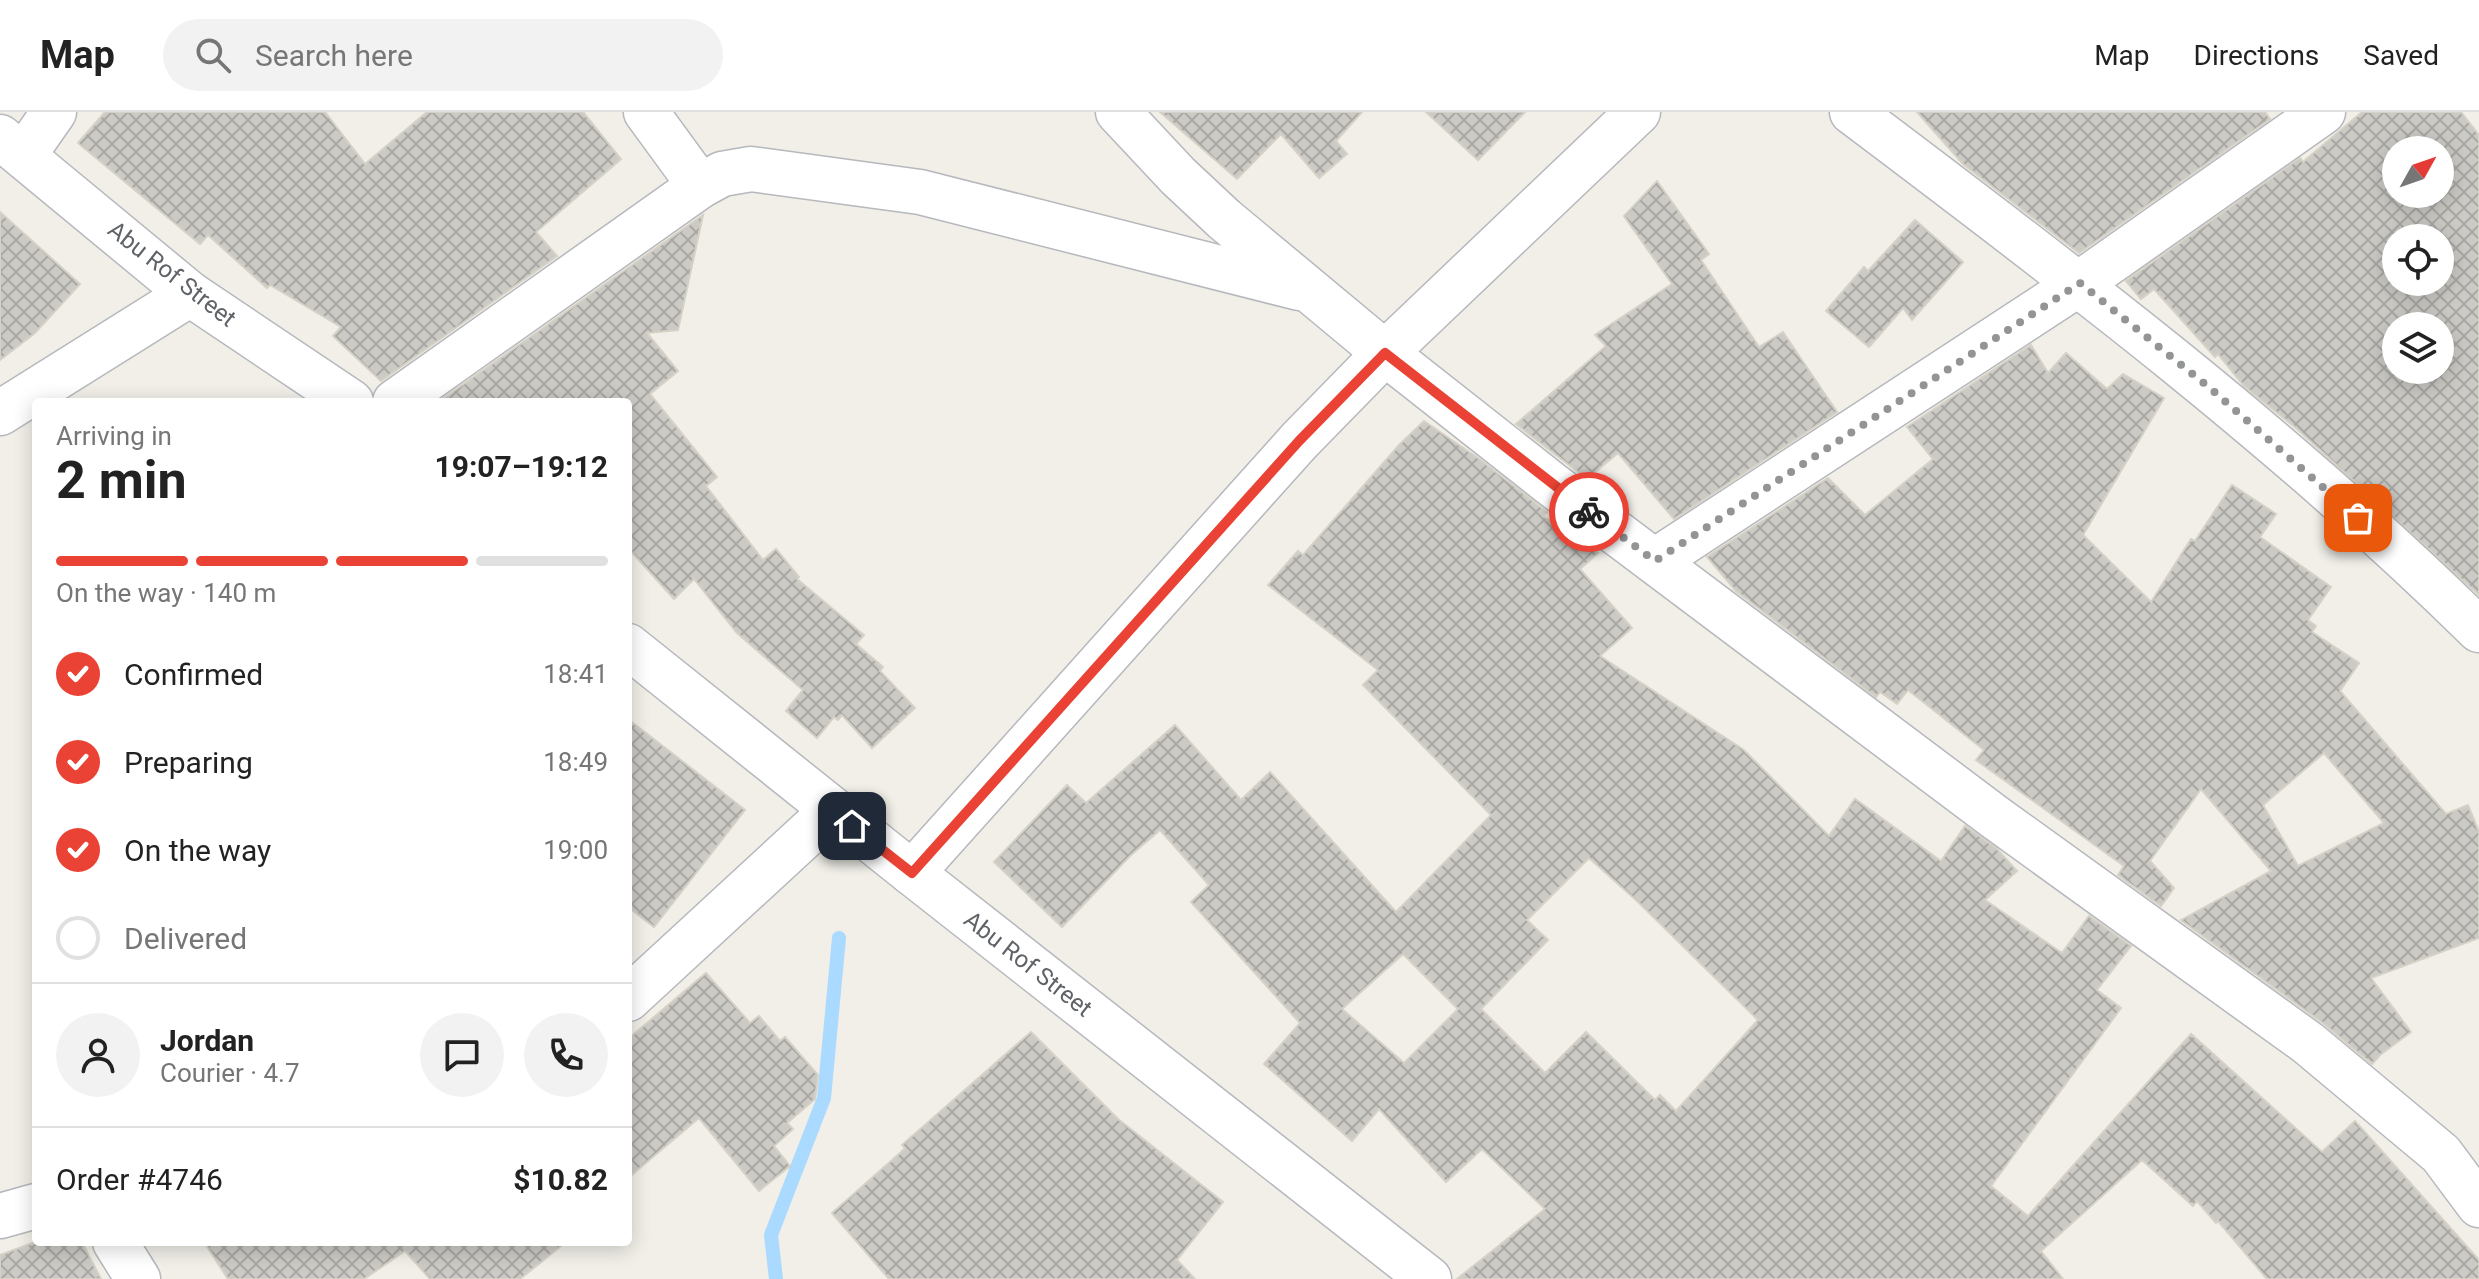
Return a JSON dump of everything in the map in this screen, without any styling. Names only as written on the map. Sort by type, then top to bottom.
[{"type":"street","points":[[12,146],[54,112]]},
{"type":"street","points":[[646,112],[700,186]]},
{"type":"street","points":[[1118,112],[1178,176],[1385,353],[1550,483],[1996,818],[2308,1043],[2441,1154],[2479,1205]]},
{"type":"street","points":[[912,873],[1299,441],[1385,353],[1638,112]]},
{"type":"street","points":[[1852,112],[2080,283],[2314,477],[2479,630]]},
{"type":"street","points":[[1655,561],[2080,283],[2323,112]]},
{"type":"street","name":"Abu Rof Street","points":[[12,146],[190,294],[345,398]]},
{"type":"street","points":[[401,398],[700,186],[722,174],[751,169],[920,192],[1310,291]]},
{"type":"street","points":[[0,413],[190,294]]},
{"type":"street","name":"Abu Rof Street","points":[[632,649],[1429,1279]]},
{"type":"street","points":[[632,995],[833,810]]},
{"type":"street","points":[[0,1216],[32,1207]]},
{"type":"street","points":[[117,1246],[138,1279]]},
{"type":"building","points":[[105,112],[325,112],[365,164],[427,112],[583,112],[621,159],[536,232],[557,256],[381,381],[333,336],[341,327],[270,285],[267,288],[208,235],[200,244],[78,143]]},
{"type":"building","points":[[1160,112],[1362,112],[1336,141],[1347,154],[1319,178],[1281,134],[1237,179]]},
{"type":"building","points":[[1426,112],[1525,112],[1478,160]]},
{"type":"building","points":[[1917,112],[2265,112],[2270,119],[2079,253],[1963,164]]},
{"type":"building","points":[[2362,112],[2461,112],[2479,135],[2479,595],[2296,428],[2244,386],[2218,354],[2215,357],[2154,289],[2141,299],[2126,281],[2300,158],[2303,162]]},
{"type":"building","points":[[1657,181],[1709,254],[1701,260],[1759,347],[1783,332],[1837,412],[1674,519],[1618,453],[1587,479],[1516,424],[1606,346],[1595,335],[1672,284],[1624,216]]},
{"type":"building","points":[[0,212],[80,284],[35,333],[0,360]]},
{"type":"building","points":[[703,215],[678,330],[647,333],[678,371],[650,394],[717,477],[706,486],[763,560],[776,549],[799,577],[797,579],[864,635],[856,644],[883,667],[880,671],[915,708],[872,748],[842,715],[838,720],[834,717],[817,738],[786,711],[803,690],[737,633],[694,579],[674,599],[632,552],[632,398],[444,398]]},
{"type":"building","points":[[1915,220],[1963,262],[1912,320],[1903,308],[1869,347],[1826,311],[1864,267],[1868,271]]},
{"type":"building","points":[[2031,345],[2048,373],[2066,353],[2107,389],[2123,374],[2164,398],[2083,535],[2151,602],[2191,539],[2195,541],[2232,485],[2276,514],[2260,537],[2331,587],[2308,620],[2316,626],[2312,632],[2359,663],[2340,691],[2446,814],[2468,805],[2479,832],[2479,938],[2371,978],[2411,1032],[2372,1064],[2323,1023],[2181,920],[2271,871],[2201,789],[2150,861],[2174,888],[2161,906],[2118,875],[2124,866],[1976,760],[1984,750],[1908,690],[1897,704],[1880,692],[1876,697],[1736,591],[1707,557],[1828,478],[1865,515],[1933,459],[1907,427]],"holes":[[[2324,753],[2384,823],[2298,866],[2263,805]]]},
{"type":"building","points":[[1424,421],[1547,512],[1543,516],[1598,553],[1580,569],[1632,628],[1600,656],[1744,750],[1829,836],[1855,799],[1941,861],[1965,826],[1996,848],[2017,871],[1985,900],[2062,953],[2089,916],[2131,946],[2097,990],[2121,1008],[1991,1186],[2028,1216],[2191,1034],[2322,1152],[2355,1121],[2479,1260],[2479,1279],[2267,1279],[2197,1201],[2193,1206],[2142,1160],[2041,1251],[2063,1279],[1457,1279],[1545,1209],[1482,1149],[1446,1182],[1379,1109],[1352,1141],[1264,1064],[1300,1023],[1191,902],[1209,885],[1160,830],[1131,855],[1062,927],[994,862],[1067,785],[1086,803],[1175,725],[1241,800],[1270,772],[1396,912],[1491,815],[1363,685],[1378,670],[1268,585],[1298,551],[1303,555],[1399,445]],"holes":[[[1589,858],[1758,1020],[1676,1111],[1660,1095],[1655,1100],[1586,1032],[1545,1073],[1481,1009],[1548,940],[1527,920]],[[1403,954],[1458,1009],[1404,1063],[1342,1009]]]},
{"type":"building","points":[[632,722],[745,810],[654,927],[632,910]]},
{"type":"building","points":[[706,973],[750,1023],[759,1016],[780,1041],[785,1037],[818,1075],[815,1099],[787,1123],[793,1129],[774,1146],[790,1166],[759,1191],[699,1118],[632,1175],[632,1036]]},
{"type":"building","points":[[1031,1032],[1118,1119],[1223,1202],[1177,1260],[1195,1279],[889,1279],[832,1213],[900,1153],[905,1148],[902,1145]]},
{"type":"building","points":[[32,1243],[32,1246],[84,1246],[101,1279],[0,1279],[0,1255]]},
{"type":"building","points":[[207,1246],[561,1246],[520,1279],[430,1279],[405,1251],[364,1279],[228,1279]]},
{"type":"waterway","points":[[776,1279],[771,1235],[824,1098],[839,938]]},
{"type":"way so far","points":[[1589,512],[1655,561],[2080,283],[2211,389],[2358,518]]},
{"type":"route","points":[[852,826],[912,873],[1299,441],[1385,353],[1589,512]]}]
